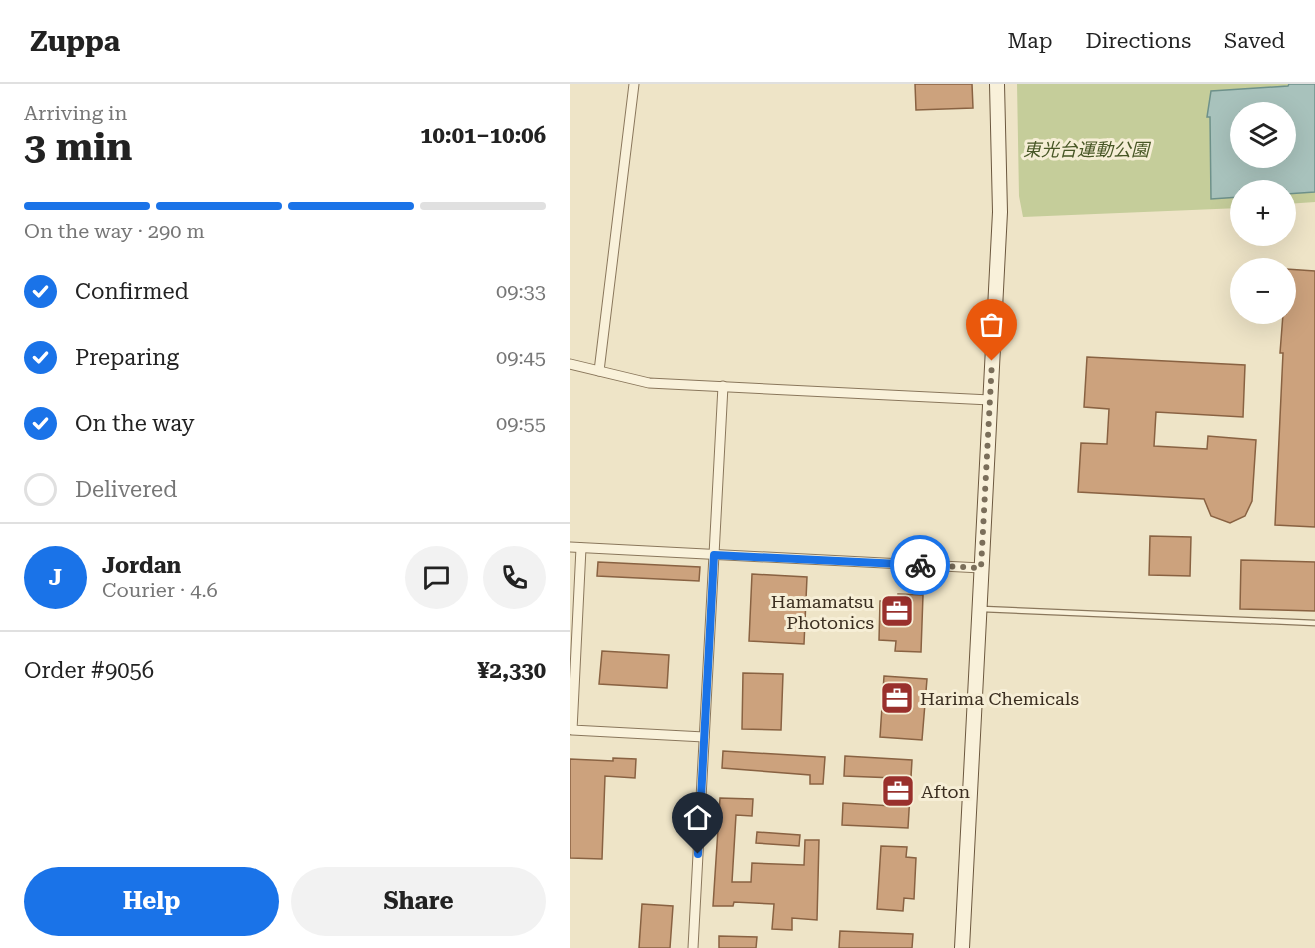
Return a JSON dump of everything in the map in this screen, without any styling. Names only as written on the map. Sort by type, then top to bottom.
[{"type":"street","points":[[599,370],[634,84]]},
{"type":"street","points":[[962,948],[1000,212],[998,84]]},
{"type":"street","points":[[570,363],[649,383],[990,400]]},
{"type":"street","points":[[693,948],[723,386]]},
{"type":"street","points":[[570,548],[981,568]]},
{"type":"street","points":[[581,548],[572,730],[704,737]]},
{"type":"lane","points":[[980,609],[1315,623]]},
{"type":"green space","name":"東光台運動公園","points":[[1017,84],[1315,84],[1315,202],[1296,203],[1296,180],[1230,180],[1230,208],[1023,217],[1019,196]]},
{"type":"water","points":[[1315,84],[1315,192],[1296,193],[1296,180],[1230,180],[1230,198],[1211,199],[1210,117],[1207,117],[1211,91]]},
{"type":"building","points":[[915,84],[972,84],[973,108],[916,110]]},
{"type":"building","points":[[1296,270],[1315,271],[1315,527],[1275,525],[1283,353],[1280,353],[1282,324],[1296,324]]},
{"type":"building","points":[[1087,357],[1245,365],[1243,417],[1156,412],[1154,446],[1207,449],[1208,436],[1256,440],[1252,501],[1245,516],[1230,523],[1211,516],[1204,499],[1078,492],[1081,443],[1107,444],[1109,409],[1084,407]]},
{"type":"building","points":[[1150,536],[1191,537],[1190,576],[1149,575]]},
{"type":"building","points":[[1241,560],[1315,562],[1315,611],[1240,609]]},
{"type":"building","points":[[598,562],[700,567],[699,581],[597,576]]},
{"type":"building","points":[[752,574],[807,577],[804,644],[749,641]]},
{"type":"building","points":[[898,594],[923,595],[921,652],[895,651],[896,641],[879,640],[880,601],[898,602]]},
{"type":"building","points":[[602,651],[669,655],[667,688],[599,684]]},
{"type":"building","points":[[743,673],[783,674],[781,730],[742,729]]},
{"type":"building","points":[[884,676],[927,679],[922,740],[880,737]]},
{"type":"building","points":[[723,751],[825,757],[823,784],[810,784],[810,775],[722,768]]},
{"type":"building","points":[[845,756],[912,760],[908,828],[842,825],[843,803],[893,806],[895,778],[844,776]]},
{"type":"building","points":[[613,758],[636,759],[635,778],[605,776],[602,859],[570,858],[570,759],[613,761]]},
{"type":"building","points":[[720,798],[753,799],[752,816],[736,815],[732,882],[751,882],[752,863],[804,865],[805,840],[819,840],[817,920],[792,918],[792,930],[772,929],[774,904],[734,902],[733,906],[713,906]]},
{"type":"building","points":[[757,832],[800,835],[799,846],[756,843]]},
{"type":"building","points":[[881,846],[907,847],[906,857],[916,858],[914,899],[904,898],[903,911],[877,909]]},
{"type":"building","points":[[642,904],[673,906],[670,948],[639,948]]},
{"type":"building","points":[[840,931],[913,934],[912,948],[839,948]]},
{"type":"building","points":[[719,936],[757,937],[756,948],[719,948]]},
{"type":"way so far","points":[[920,565],[981,568],[992,361]]},
{"type":"place","name":"Hamamatsu Photonics","points":[[897,611]]},
{"type":"place","name":"Harima Chemicals","points":[[897,698]]},
{"type":"place","name":"Afton","points":[[898,791]]},
{"type":"route","points":[[698,854],[714,555],[920,565]]}]
